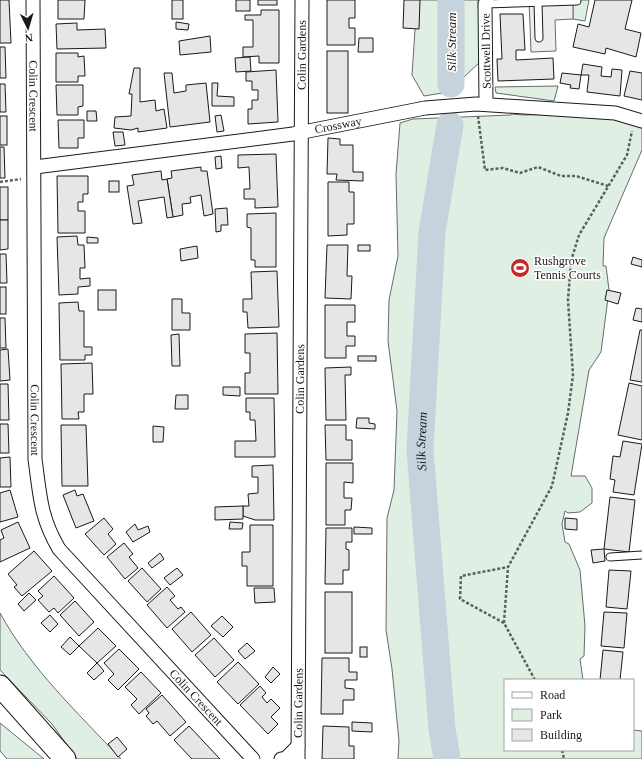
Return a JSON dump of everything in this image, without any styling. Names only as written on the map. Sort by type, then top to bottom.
[{"type":"main road","points":[[0,686],[64,759],[0,702]]},
{"type":"street","name":"Colin Crescent","points":[[33,0],[35,172],[35,459],[42,512],[49,532],[59,549],[253,759]]},
{"type":"street","name":"Colin Gardens","points":[[298,759],[302,0]]},
{"type":"street","name":"Scottwell Drive","points":[[481,104],[486,2]]},
{"type":"street","name":"Crossway","points":[[35,172],[301,133],[425,108],[481,104],[615,113],[638,120]]},
{"type":"street","points":[[281,759],[286,758],[298,746]]},
{"type":"lane","points":[[486,2],[577,1]]},
{"type":"lane","points":[[538,2],[539,38]]},
{"type":"lane","points":[[610,557],[642,555]]},
{"type":"path","points":[[481,104],[485,170],[503,168],[520,173],[538,167],[561,176],[576,176],[608,186]]},
{"type":"path","points":[[534,679],[504,623],[508,568],[552,486],[568,413],[573,375],[568,300],[571,261],[579,236],[627,155],[638,120]]},
{"type":"path","points":[[0,182],[35,172]]},
{"type":"path","points":[[504,623],[460,599],[461,576],[508,568]]},
{"type":"green space","points":[[417,0],[478,0],[481,61],[448,92],[424,96],[412,75]]},
{"type":"green space","points":[[573,0],[589,0],[585,21],[573,19]]},
{"type":"green space","points":[[558,86],[554,101],[496,93],[495,87]]},
{"type":"green space","points":[[615,113],[642,121],[642,150],[604,238],[603,266],[606,266],[609,290],[601,352],[589,370],[571,476],[585,476],[592,488],[592,503],[580,512],[568,513],[565,511],[562,524],[565,542],[569,544],[580,570],[585,626],[584,656],[580,659],[583,679],[504,679],[504,751],[634,751],[634,730],[642,731],[642,759],[398,759],[399,741],[392,669],[386,630],[387,518],[394,490],[397,411],[388,341],[389,300],[398,256],[396,174],[400,123],[413,119],[511,114]]},
{"type":"green space","points":[[0,613],[12,633],[40,671],[121,759],[77,759],[52,724],[0,670]]},
{"type":"green space","points":[[0,723],[44,759],[7,759],[0,751]]},
{"type":"shaded area","points":[[529,0],[573,0],[573,19],[555,20],[556,51],[531,52]]},
{"type":"building","points":[[0,0],[9,0],[11,43],[0,43]]},
{"type":"building","points":[[58,0],[85,0],[84,19],[58,19]]},
{"type":"building","points":[[172,0],[183,0],[183,19],[172,19]]},
{"type":"building","points":[[236,0],[250,0],[250,11],[236,11]]},
{"type":"building","points":[[258,0],[277,0],[277,5],[258,5]]},
{"type":"building","points":[[327,0],[355,0],[355,18],[349,18],[349,28],[355,28],[355,45],[327,45]]},
{"type":"building","points":[[404,0],[420,0],[419,29],[403,28]]},
{"type":"building","points":[[595,0],[632,0],[625,29],[641,33],[636,57],[606,48],[605,54],[573,47],[578,24],[589,27]]},
{"type":"building","points":[[261,10],[279,10],[279,63],[259,63],[259,56],[243,57],[243,47],[253,47],[253,20],[245,20],[245,15],[261,15]]},
{"type":"building","points":[[500,14],[523,14],[525,50],[516,50],[516,60],[553,58],[554,79],[498,81],[497,59],[502,59]]},
{"type":"building","points":[[176,22],[189,24],[188,30],[176,29]]},
{"type":"building","points":[[77,23],[77,30],[105,29],[106,48],[57,49],[56,24]]},
{"type":"building","points":[[210,36],[211,52],[180,55],[179,41]]},
{"type":"building","points":[[359,38],[373,38],[373,52],[358,52]]},
{"type":"building","points":[[0,47],[5,47],[6,78],[0,78]]},
{"type":"building","points":[[327,51],[348,51],[348,113],[327,113]]},
{"type":"building","points":[[56,53],[78,53],[78,57],[84,56],[85,76],[78,76],[78,82],[56,82]]},
{"type":"building","points":[[250,57],[251,71],[236,72],[235,58]]},
{"type":"building","points":[[583,64],[602,67],[601,76],[611,77],[612,69],[622,70],[620,96],[587,92],[589,75],[581,75]]},
{"type":"building","points":[[134,68],[140,68],[140,102],[155,100],[156,111],[164,109],[167,128],[138,132],[138,128],[131,130],[114,128],[115,117],[131,116],[132,94],[129,94]]},
{"type":"building","points":[[276,70],[278,122],[248,124],[248,109],[252,109],[252,100],[258,100],[258,90],[252,90],[252,81],[246,81],[246,72]]},
{"type":"building","points":[[630,71],[642,73],[642,100],[624,96]]},
{"type":"building","points":[[164,73],[172,73],[174,93],[186,91],[186,85],[206,83],[210,122],[170,127]]},
{"type":"building","points":[[562,73],[581,75],[579,89],[570,88],[571,85],[560,83]]},
{"type":"building","points":[[212,83],[218,83],[217,96],[234,97],[234,106],[212,106]]},
{"type":"building","points":[[0,84],[5,84],[6,112],[0,112]]},
{"type":"building","points":[[56,85],[83,85],[83,106],[78,107],[78,115],[57,115]]},
{"type":"building","points":[[87,111],[96,111],[97,121],[87,121]]},
{"type":"building","points":[[221,115],[224,131],[217,132],[215,116]]},
{"type":"building","points":[[0,116],[7,116],[7,145],[0,145]]},
{"type":"building","points":[[58,120],[84,120],[84,138],[78,138],[78,148],[59,148]]},
{"type":"building","points":[[113,132],[123,132],[125,145],[115,146]]},
{"type":"building","points":[[328,138],[340,139],[340,145],[353,145],[353,172],[363,172],[363,181],[336,180],[337,174],[327,174]]},
{"type":"building","points":[[0,147],[4,147],[5,178],[0,178]]},
{"type":"building","points":[[276,154],[278,207],[255,208],[255,199],[244,199],[244,189],[250,189],[249,167],[238,168],[238,155]]},
{"type":"building","points":[[221,156],[222,168],[216,169],[215,157]]},
{"type":"building","points":[[201,167],[201,171],[207,171],[213,214],[204,216],[201,195],[190,197],[191,203],[182,204],[183,215],[173,217],[167,179],[172,178],[171,171]]},
{"type":"building","points":[[161,171],[162,180],[167,179],[173,217],[167,218],[164,197],[138,201],[142,223],[133,224],[127,186],[134,185],[132,175]]},
{"type":"building","points":[[57,176],[88,176],[88,194],[83,194],[83,202],[78,202],[78,211],[85,211],[85,233],[58,233]]},
{"type":"building","points":[[109,181],[119,181],[119,192],[109,192]]},
{"type":"building","points":[[328,182],[349,182],[349,192],[354,192],[354,224],[347,224],[347,235],[328,236]]},
{"type":"building","points":[[0,187],[8,187],[8,220],[0,220]]},
{"type":"building","points":[[227,208],[228,225],[221,225],[221,231],[216,232],[215,209]]},
{"type":"building","points":[[276,213],[276,267],[255,267],[255,260],[251,260],[251,228],[247,227],[247,214]]},
{"type":"building","points":[[0,220],[8,220],[8,249],[0,250]]},
{"type":"building","points":[[77,236],[78,245],[84,245],[85,268],[80,268],[80,279],[90,278],[90,286],[78,287],[78,294],[59,295],[57,237]]},
{"type":"building","points":[[87,237],[98,238],[98,243],[87,243]]},
{"type":"building","points":[[327,245],[348,245],[347,276],[352,276],[351,299],[325,298]]},
{"type":"building","points":[[358,245],[370,245],[370,251],[358,251]]},
{"type":"building","points":[[197,246],[198,258],[181,261],[180,249]]},
{"type":"building","points":[[0,254],[6,254],[7,283],[0,283]]},
{"type":"building","points":[[633,257],[642,260],[642,267],[631,264]]},
{"type":"building","points":[[277,271],[279,327],[248,328],[247,312],[243,312],[243,299],[252,299],[251,272]]},
{"type":"building","points":[[0,287],[6,287],[6,314],[0,314]]},
{"type":"building","points":[[98,290],[116,290],[116,310],[98,310]]},
{"type":"building","points":[[607,290],[621,293],[618,304],[605,300]]},
{"type":"building","points":[[172,299],[182,299],[182,313],[190,313],[190,330],[172,330]]},
{"type":"building","points":[[78,302],[79,311],[84,311],[84,347],[92,347],[92,355],[85,355],[85,360],[60,360],[59,303]]},
{"type":"building","points":[[325,305],[355,305],[355,322],[347,322],[347,336],[355,336],[355,346],[346,346],[346,358],[325,358]]},
{"type":"building","points":[[636,308],[642,309],[642,322],[633,320]]},
{"type":"building","points":[[0,318],[5,318],[6,348],[0,348]]},
{"type":"building","points":[[640,330],[642,330],[642,382],[630,380]]},
{"type":"building","points":[[277,333],[278,394],[245,394],[245,373],[250,373],[250,353],[245,353],[245,334]]},
{"type":"building","points":[[179,334],[180,366],[172,366],[171,335]]},
{"type":"building","points":[[8,349],[10,380],[0,381],[0,350]]},
{"type":"building","points":[[358,356],[376,356],[376,361],[358,361]]},
{"type":"building","points":[[92,363],[93,394],[84,394],[84,412],[78,412],[79,419],[62,419],[61,364]]},
{"type":"building","points":[[351,367],[351,375],[345,375],[346,420],[326,420],[325,368]]},
{"type":"building","points":[[629,383],[642,386],[642,440],[618,435]]},
{"type":"building","points":[[0,384],[8,384],[9,420],[0,420]]},
{"type":"building","points":[[223,387],[240,387],[240,396],[223,395]]},
{"type":"building","points":[[176,395],[188,395],[188,409],[175,409]]},
{"type":"building","points":[[246,398],[274,398],[275,457],[235,457],[235,441],[256,441],[255,420],[250,420],[250,412],[246,412]]},
{"type":"building","points":[[357,418],[369,418],[369,423],[375,424],[375,429],[356,428]]},
{"type":"building","points":[[0,424],[8,424],[9,453],[0,453]]},
{"type":"building","points":[[61,425],[86,425],[88,486],[62,486]]},
{"type":"building","points":[[325,425],[346,425],[346,440],[352,440],[352,460],[326,460]]},
{"type":"building","points":[[153,426],[164,427],[163,442],[153,442]]},
{"type":"building","points":[[623,441],[642,444],[634,495],[613,492],[615,480],[610,479],[613,456],[620,457]]},
{"type":"building","points":[[10,457],[11,487],[0,487],[0,458]]},
{"type":"building","points":[[326,463],[353,463],[353,483],[344,482],[344,498],[352,498],[351,510],[345,510],[345,525],[326,525]]},
{"type":"building","points":[[273,465],[274,520],[255,520],[243,516],[243,506],[249,506],[248,494],[258,493],[258,477],[252,477],[252,466]]},
{"type":"building","points":[[10,490],[18,517],[0,522],[0,493]]},
{"type":"building","points":[[75,490],[77,496],[83,494],[94,521],[76,528],[63,495]]},
{"type":"building","points":[[610,497],[635,500],[629,552],[604,549]]},
{"type":"building","points":[[243,506],[243,519],[215,520],[215,507]]},
{"type":"building","points":[[104,518],[113,529],[108,534],[116,544],[104,555],[85,534]]},
{"type":"building","points":[[565,518],[577,519],[577,530],[565,529]]},
{"type":"building","points":[[18,522],[30,548],[0,562],[0,540],[4,538],[1,530]]},
{"type":"building","points":[[230,522],[243,523],[242,529],[229,529]]},
{"type":"building","points":[[135,524],[138,530],[148,526],[150,532],[133,542],[126,532]]},
{"type":"building","points":[[250,525],[273,525],[273,586],[247,586],[247,566],[242,566],[242,552],[250,552]]},
{"type":"building","points":[[354,527],[372,528],[372,534],[354,534]]},
{"type":"building","points":[[326,528],[352,528],[352,542],[346,542],[346,549],[349,550],[349,570],[343,570],[343,584],[325,584]]},
{"type":"building","points":[[124,543],[133,554],[129,557],[138,568],[125,579],[107,557]]},
{"type":"building","points":[[604,549],[605,561],[593,563],[591,550]]},
{"type":"building","points":[[34,551],[52,571],[22,596],[14,587],[17,585],[8,574]]},
{"type":"building","points":[[160,553],[164,559],[152,568],[148,563]]},
{"type":"building","points":[[142,568],[161,589],[147,602],[128,581]]},
{"type":"building","points":[[177,568],[183,575],[170,585],[164,578]]},
{"type":"building","points":[[609,570],[631,571],[627,609],[606,607]]},
{"type":"building","points":[[54,576],[74,598],[58,613],[54,608],[49,612],[38,600],[43,596],[38,591]]},
{"type":"building","points":[[167,587],[175,596],[170,600],[178,609],[181,607],[185,612],[167,628],[147,605]]},
{"type":"building","points":[[254,588],[274,588],[275,602],[255,603]]},
{"type":"building","points":[[325,592],[352,592],[352,653],[325,653]]},
{"type":"building","points":[[29,593],[36,600],[24,611],[18,604]]},
{"type":"building","points":[[75,601],[94,622],[79,636],[60,615]]},
{"type":"building","points":[[191,612],[211,635],[192,652],[172,629]]},
{"type":"building","points":[[604,612],[627,613],[624,648],[601,646]]},
{"type":"building","points":[[50,615],[58,624],[50,632],[41,623]]},
{"type":"building","points":[[222,616],[233,627],[223,637],[211,626]]},
{"type":"building","points":[[98,628],[116,646],[97,663],[79,646]]},
{"type":"building","points":[[70,637],[79,646],[70,655],[61,647]]},
{"type":"building","points":[[214,638],[234,660],[215,677],[195,655]]},
{"type":"building","points":[[247,643],[255,651],[245,659],[238,651]]},
{"type":"building","points":[[360,647],[367,647],[367,657],[360,657]]},
{"type":"building","points":[[119,649],[139,669],[118,690],[108,680],[114,674],[104,663]]},
{"type":"building","points":[[603,650],[623,652],[620,679],[600,679]]},
{"type":"building","points":[[322,658],[349,658],[349,672],[357,672],[357,680],[345,680],[345,688],[354,689],[354,700],[343,700],[343,714],[321,714]]},
{"type":"building","points":[[238,662],[259,684],[238,704],[217,682]]},
{"type":"building","points":[[97,663],[104,671],[94,680],[87,673]]},
{"type":"building","points":[[273,667],[280,674],[271,683],[265,677]]},
{"type":"building","points":[[141,672],[161,693],[139,714],[131,705],[137,699],[125,687]]},
{"type":"building","points":[[260,686],[266,693],[262,697],[267,703],[271,699],[280,708],[271,717],[278,724],[268,734],[240,705]]},
{"type":"building","points":[[162,695],[186,722],[170,736],[157,721],[153,724],[146,716],[149,713],[146,709]]},
{"type":"building","points":[[352,722],[372,723],[372,732],[352,731]]},
{"type":"building","points":[[189,726],[220,759],[192,759],[174,740]]},
{"type":"building","points":[[323,726],[349,727],[349,746],[354,746],[354,759],[322,759]]},
{"type":"building","points":[[117,737],[127,749],[118,757],[108,744]]},
{"type":"waterway","name":"Silk Stream","points":[[451,0],[451,84]]},
{"type":"waterway","name":"Silk Stream","points":[[447,759],[442,729],[420,450],[432,232],[450,125]]},
{"type":"place","name":"Rushgrove Tennis Courts","points":[[520,268]]}]
